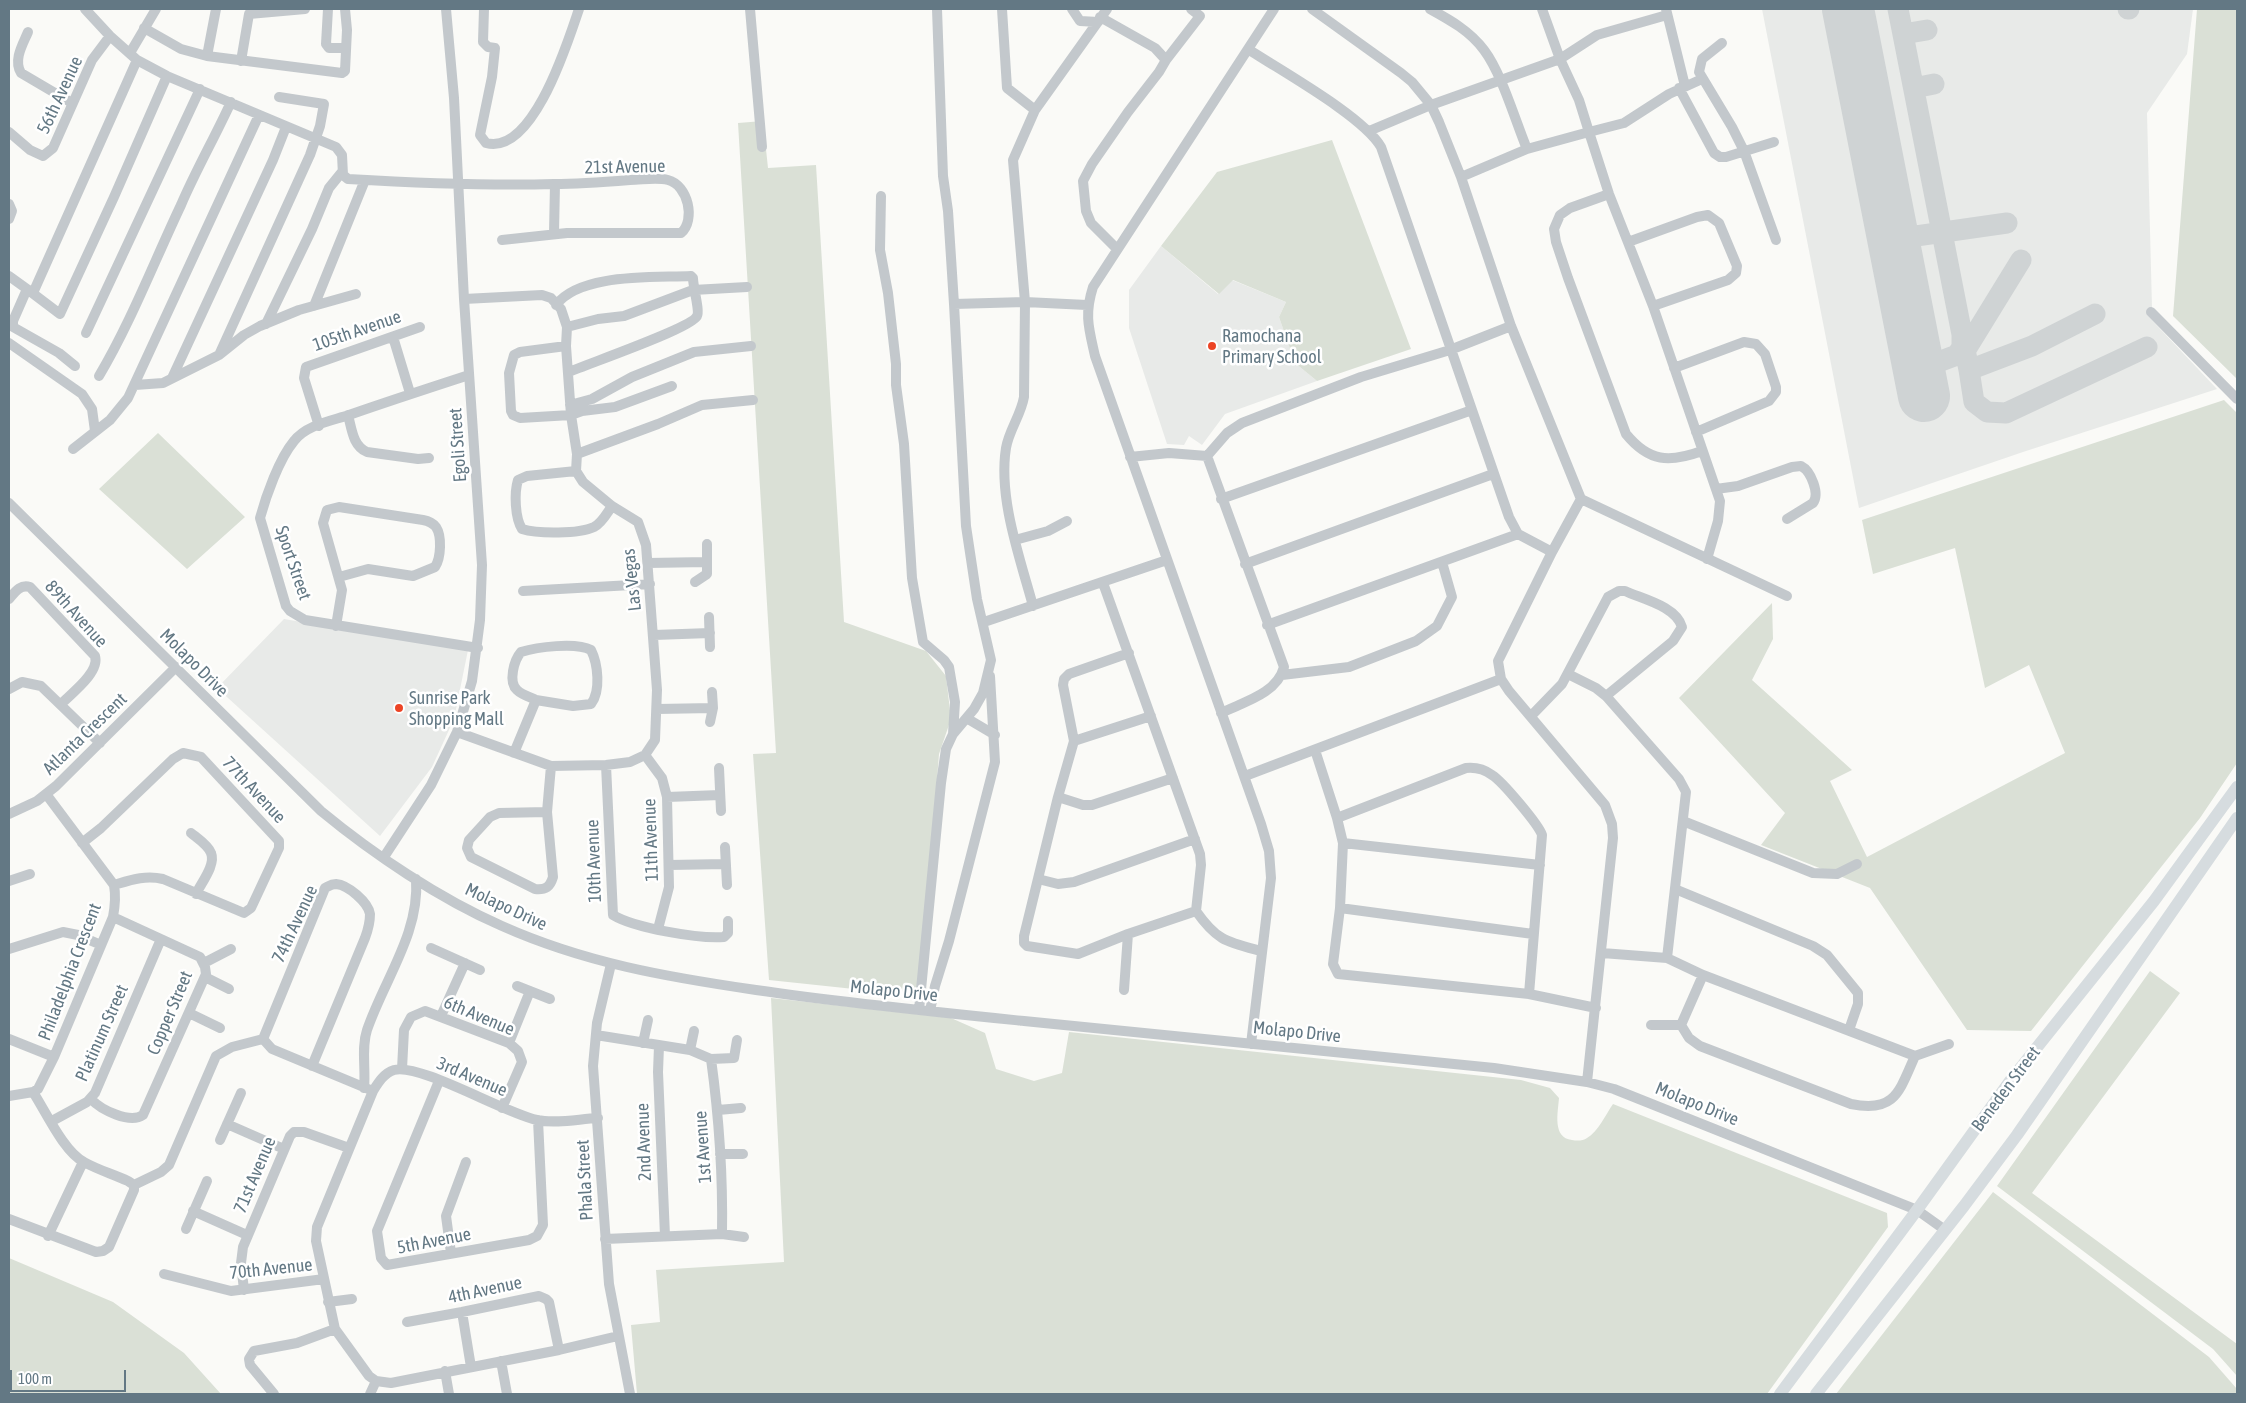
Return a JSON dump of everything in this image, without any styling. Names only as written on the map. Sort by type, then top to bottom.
[{"type":"main road","name":"Beneden Street","points":[[1780,1394],[2010,1081],[2154,901],[2237,787]]},
{"type":"main road","name":"Beneden Street","points":[[1816,1394],[2017,1135],[2237,818]]},
{"type":"street","points":[[85,9],[110,36],[134,57],[166,76],[231,102],[316,140],[330,144],[340,150],[342,172],[329,188],[312,229],[266,324]]},
{"type":"street","points":[[75,366],[59,353],[10,327],[30,291],[134,57],[144,28],[156,9]]},
{"type":"street","points":[[208,56],[216,9]]},
{"type":"street","points":[[241,61],[249,14],[305,9]]},
{"type":"street","points":[[328,9],[326,44],[329,48],[346,48]]},
{"type":"street","points":[[144,28],[181,48],[208,56],[342,73],[345,70],[345,9]]},
{"type":"street","name":"Egoli Street","points":[[384,857],[431,786],[457,732],[472,681],[478,648],[482,565],[457,185],[454,98],[446,9]]},
{"type":"street","points":[[484,9],[483,42],[488,47],[496,48],[480,135],[486,144],[492,145],[510,139],[544,99],[580,9]]},
{"type":"street","points":[[750,9],[762,147]]},
{"type":"street","points":[[925,1011],[949,941],[995,762],[991,660],[984,622],[977,598],[966,526],[948,211],[943,176],[937,9]]},
{"type":"street","points":[[1002,9],[1007,88],[1036,110]]},
{"type":"street","points":[[1072,9],[1080,21],[1102,16],[1155,48],[1166,60]]},
{"type":"street","points":[[1117,248],[1091,224],[1086,211],[1083,182],[1092,164],[1128,112],[1200,16],[1191,9]]},
{"type":"street","points":[[1251,1044],[1270,878],[1270,857],[1262,824],[1095,356],[1087,317],[1087,304],[1093,287],[1117,248],[1274,9]]},
{"type":"street","points":[[1312,9],[1401,72],[1431,105],[1461,177],[1511,326],[1581,499],[1787,596]]},
{"type":"street","points":[[1430,9],[1456,24],[1486,52],[1527,149]]},
{"type":"street","points":[[1542,9],[1560,59],[1579,100],[1609,194],[1653,306],[1716,489],[1720,510],[1707,559]]},
{"type":"street","points":[[1369,131],[1431,105],[1560,59],[1597,35],[1666,12],[1682,87],[1714,153],[1720,157],[1726,157],[1774,142]]},
{"type":"street","points":[[1033,606],[1015,540],[1005,490],[1006,447],[1022,410],[1024,397],[1025,302],[1013,160],[1036,110],[1102,16]]},
{"type":"street","points":[[28,32],[19,54],[18,69],[21,73],[72,103]]},
{"type":"street","name":"56th Avenue","points":[[9,132],[30,150],[43,156],[53,148],[92,60],[110,36]]},
{"type":"street","points":[[1722,42],[1702,59],[1699,72],[1744,151],[1776,240]]},
{"type":"street","points":[[1248,49],[1342,111],[1369,131],[1381,147],[1493,474],[1518,534],[1552,552]]},
{"type":"street","points":[[13,279],[60,314],[114,197],[166,76]]},
{"type":"street","points":[[1461,177],[1527,149],[1624,123],[1646,107],[1682,87],[1702,79]]},
{"type":"street","points":[[86,332],[200,89]]},
{"type":"street","points":[[219,355],[316,140],[324,104],[279,97]]},
{"type":"street","points":[[99,376],[112,355],[181,203],[231,102]]},
{"type":"street","points":[[73,449],[120,409],[135,385],[258,115]]},
{"type":"street","points":[[172,378],[273,160],[286,127]]},
{"type":"street","name":"21st Avenue","points":[[342,172],[348,179],[457,185],[555,184],[657,179],[668,180],[681,187],[687,199],[688,220],[686,228],[681,233],[554,233],[502,240]]},
{"type":"street","points":[[314,306],[365,180]]},
{"type":"street","points":[[554,233],[555,184]]},
{"type":"street","points":[[1609,194],[1570,208],[1560,215],[1554,229],[1556,242],[1620,422],[1629,438],[1641,449],[1662,459],[1684,457],[1702,451]]},
{"type":"street","points":[[881,196],[880,250],[888,293],[896,364],[896,385],[904,444],[912,578],[923,642],[944,660],[949,667],[955,702],[953,734]]},
{"type":"street","points":[[9,204],[12,212],[9,219]]},
{"type":"street","points":[[1628,242],[1697,217],[1708,215],[1719,223],[1737,266],[1736,273],[1728,280],[1653,306]]},
{"type":"street","points":[[556,305],[568,292],[600,282],[691,276],[694,278],[693,290],[698,311],[696,318],[691,323],[643,344],[569,372]]},
{"type":"street","points":[[567,327],[598,319],[624,316],[693,290],[747,287]]},
{"type":"street","points":[[135,385],[158,384],[219,355],[244,335],[266,324],[299,310],[356,294]]},
{"type":"street","points":[[464,299],[542,295],[551,298],[564,314],[567,327],[566,346],[571,410],[577,454],[576,471],[527,476],[518,480],[516,487],[519,524],[522,529],[531,532],[580,531],[594,527],[602,521],[612,506]]},
{"type":"street","points":[[954,304],[985,305],[1025,302],[1087,304]]},
{"type":"street","points":[[2151,312],[2237,399]]},
{"type":"street","points":[[1206,456],[1227,433],[1242,423],[1361,377],[1450,350],[1511,326]]},
{"type":"street","name":"105th Avenue","points":[[319,426],[304,378],[306,367],[420,327]]},
{"type":"street","points":[[393,337],[410,393]]},
{"type":"street","points":[[1674,368],[1744,342],[1756,344],[1765,354],[1776,387],[1776,392],[1769,402],[1696,432]]},
{"type":"street","points":[[9,343],[82,394],[92,409],[95,431]]},
{"type":"street","points":[[566,346],[520,352],[514,355],[509,373],[511,412],[513,416],[520,418],[571,410],[582,411],[616,407],[631,403],[672,386]]},
{"type":"street","points":[[571,410],[632,377],[694,352],[751,346]]},
{"type":"street","name":"Sport Street","points":[[470,376],[410,393],[308,429],[294,441],[275,480],[260,518],[286,606],[296,615],[305,620],[336,626],[478,648]]},
{"type":"street","points":[[577,454],[658,424],[702,405],[753,400]]},
{"type":"street","points":[[1221,499],[1472,410]]},
{"type":"street","points":[[348,416],[356,443],[361,449],[368,452],[409,458],[429,458]]},
{"type":"street","points":[[1130,457],[1169,453],[1206,456]]},
{"type":"street","points":[[1206,456],[1284,667],[1282,675],[1271,689],[1221,713]]},
{"type":"street","points":[[1716,489],[1738,486],[1792,467],[1801,466],[1808,472],[1816,494],[1816,500],[1787,519]]},
{"type":"street","name":"Las Vegas","points":[[576,471],[583,482],[612,506],[638,522],[646,545],[654,635],[657,709],[655,740],[645,754]]},
{"type":"street","points":[[1245,564],[1493,474]]},
{"type":"street","points":[[1581,499],[1500,653],[1498,661],[1501,679],[1597,794],[1610,814],[1613,838],[1587,1082]]},
{"type":"street","name":"Molapo Drive","points":[[9,503],[321,811],[351,836],[416,879],[500,926],[611,964],[663,976],[819,999],[1494,1068],[1587,1082],[1654,1104],[1917,1210],[1945,1230]]},
{"type":"street","points":[[336,626],[342,590],[323,522],[327,510],[339,507],[422,520],[431,522],[437,529],[439,555],[435,567],[413,576],[368,569],[339,577]]},
{"type":"street","points":[[1015,540],[1048,531],[1067,521]]},
{"type":"street","points":[[1267,625],[1518,534]]},
{"type":"street","points":[[695,582],[703,578],[707,566],[707,544]]},
{"type":"street","points":[[984,622],[1167,560]]},
{"type":"street","points":[[1282,675],[1349,667],[1416,641],[1427,634],[1438,626],[1452,597],[1442,562]]},
{"type":"street","points":[[648,563],[707,566]]},
{"type":"street","points":[[1103,582],[1195,838],[1201,865],[1196,911],[1212,933],[1226,941],[1261,950]]},
{"type":"street","points":[[523,591],[650,584]]},
{"type":"street","name":"89th Avenue","points":[[9,599],[18,588],[30,587],[96,656],[97,662],[93,672],[61,704]]},
{"type":"street","points":[[1531,716],[1555,692],[1568,674],[1604,602],[1613,593],[1625,591],[1663,608],[1676,616],[1682,626],[1673,641],[1606,696]]},
{"type":"street","points":[[710,617],[710,647]]},
{"type":"street","points":[[654,635],[710,633]]},
{"type":"street","points":[[576,646],[591,650],[594,657],[597,688],[595,698],[591,704],[572,706],[536,700],[516,690],[512,683],[514,665],[521,652],[531,648],[576,646]]},
{"type":"street","points":[[1129,653],[1065,677],[1063,685],[1074,741],[1058,797],[1024,936],[1024,943],[1028,946],[1078,954],[1128,934],[1196,911]]},
{"type":"street","name":"Atlanta Crescent","points":[[9,814],[37,801],[46,794],[176,667]]},
{"type":"street","points":[[925,1011],[941,776],[946,749],[953,734],[968,719],[983,693],[990,672]]},
{"type":"street","points":[[1568,674],[1596,688],[1606,696],[1684,786],[1687,798],[1667,958]]},
{"type":"street","points":[[1245,776],[1501,679]]},
{"type":"street","points":[[9,689],[22,682],[41,686],[100,743]]},
{"type":"street","points":[[710,722],[713,708],[712,692]]},
{"type":"street","points":[[514,753],[536,700]]},
{"type":"street","points":[[657,709],[713,708]]},
{"type":"street","points":[[1074,741],[1151,716]]},
{"type":"street","points":[[968,719],[995,735]]},
{"type":"street","points":[[457,732],[551,766],[606,765],[630,762],[645,754]]},
{"type":"street","points":[[1315,750],[1343,843],[1340,908],[1334,964],[1338,974],[1528,994],[1596,1008]]},
{"type":"street","name":"77th Avenue","points":[[82,843],[101,828],[173,759],[183,753],[201,756],[279,841],[279,848],[249,910],[244,913],[151,877],[141,877],[114,885]]},
{"type":"street","name":"11th Avenue","points":[[645,754],[662,778],[667,797],[668,897],[658,929]]},
{"type":"street","name":"10th Avenue","points":[[606,765],[613,915],[624,920],[658,929],[692,936],[721,938],[728,933],[728,921]]},
{"type":"street","points":[[547,812],[498,813],[490,817],[469,840],[468,848],[471,857],[535,889],[545,889],[550,886],[553,876],[547,812],[551,766]]},
{"type":"street","points":[[1337,818],[1474,767],[1494,776],[1541,831],[1543,840],[1528,994]]},
{"type":"street","points":[[719,768],[721,811]]},
{"type":"street","points":[[1058,797],[1083,805],[1092,805],[1173,778]]},
{"type":"street","name":"Philadelphia Crescent","points":[[34,1092],[38,1089],[54,1058],[113,917],[116,896],[114,885],[46,794]]},
{"type":"street","points":[[667,797],[720,795]]},
{"type":"street","points":[[1683,820],[1813,873],[1838,874],[1857,864]]},
{"type":"street","points":[[191,833],[208,849],[212,858],[211,864],[196,894]]},
{"type":"street","points":[[1038,880],[1058,884],[1074,882],[1195,838]]},
{"type":"street","points":[[1343,843],[1540,865]]},
{"type":"street","points":[[725,847],[727,884]]},
{"type":"street","points":[[669,866],[726,864]]},
{"type":"street","points":[[9,881],[30,874]]},
{"type":"street","points":[[416,879],[417,896],[412,923],[366,1032],[368,1089],[349,1148],[317,1227],[316,1241],[335,1329],[369,1376],[376,1381],[391,1383],[558,1350],[618,1336]]},
{"type":"street","name":"74th Avenue","points":[[263,1039],[325,888],[332,885],[344,886],[362,900],[367,907],[370,913],[368,931],[312,1066]]},
{"type":"street","points":[[1675,889],[1821,950],[1858,993],[1858,1004],[1849,1030]]},
{"type":"street","points":[[1340,908],[1533,934]]},
{"type":"street","name":"Copper Street","points":[[91,1099],[102,1107],[130,1119],[143,1115],[205,977],[204,963],[200,957],[113,917]]},
{"type":"street","points":[[9,949],[63,932],[78,935],[101,945]]},
{"type":"street","points":[[1124,990],[1128,934]]},
{"type":"street","name":"Platinum Street","points":[[52,1121],[91,1099],[101,1080],[161,939]]},
{"type":"street","points":[[431,948],[480,970]]},
{"type":"street","points":[[204,963],[231,949]]},
{"type":"street","points":[[1602,953],[1667,958],[1703,975],[1915,1056],[1948,1044]]},
{"type":"street","points":[[441,1016],[464,963]]},
{"type":"street","name":"Phala Street","points":[[611,964],[596,1034],[593,1066],[609,1284],[630,1394]]},
{"type":"street","points":[[1681,1025],[1703,975]]},
{"type":"street","points":[[205,977],[230,989]]},
{"type":"street","points":[[518,986],[550,999]]},
{"type":"street","points":[[509,1043],[530,991]]},
{"type":"street","name":"6th Avenue","points":[[402,1069],[404,1030],[411,1017],[425,1011],[441,1016],[509,1043],[518,1051],[522,1062],[502,1108]]},
{"type":"street","points":[[189,1013],[220,1028]]},
{"type":"street","points":[[643,1043],[648,1020]]},
{"type":"street","points":[[1651,1025],[1681,1025]]},
{"type":"street","points":[[1681,1025],[1689,1038],[1700,1046],[1851,1104],[1868,1107],[1888,1102],[1901,1088],[1915,1056]]},
{"type":"street","points":[[690,1050],[694,1030]]},
{"type":"street","points":[[596,1034],[690,1050],[711,1059],[734,1058],[737,1040]]},
{"type":"street","points":[[9,1039],[54,1058]]},
{"type":"street","points":[[134,1185],[161,1172],[169,1165],[216,1056],[232,1047],[263,1039],[272,1049],[368,1089]]},
{"type":"street","name":"2nd Avenue","points":[[659,1046],[658,1072],[664,1236]]},
{"type":"street","name":"1st Avenue","points":[[711,1059],[718,1110],[722,1234]]},
{"type":"street","points":[[368,1089],[388,1073],[402,1069]]},
{"type":"street","name":"3rd Avenue","points":[[402,1069],[420,1072],[502,1108],[538,1120],[554,1122],[598,1118]]},
{"type":"street","name":"5th Avenue","points":[[439,1081],[377,1231],[381,1258],[387,1265],[529,1240],[537,1236],[542,1231],[538,1120]]},
{"type":"street","points":[[9,1096],[34,1092],[65,1145],[82,1162],[120,1177],[134,1185]]},
{"type":"street","points":[[220,1140],[241,1093]]},
{"type":"street","points":[[718,1110],[740,1108]]},
{"type":"street","points":[[227,1124],[284,1150]]},
{"type":"street","name":"71st Avenue","points":[[244,1290],[241,1254],[247,1235],[290,1136],[298,1131],[349,1148]]},
{"type":"street","points":[[720,1154],[743,1154]]},
{"type":"street","points":[[48,1236],[82,1162]]},
{"type":"street","points":[[451,1253],[446,1224],[447,1208],[466,1162]]},
{"type":"street","points":[[186,1229],[207,1181]]},
{"type":"street","points":[[9,1219],[48,1236],[96,1252],[103,1251],[109,1247],[113,1240],[132,1197],[134,1185]]},
{"type":"street","points":[[193,1211],[247,1235]]},
{"type":"street","points":[[605,1239],[722,1234],[744,1237]]},
{"type":"street","name":"70th Avenue","points":[[164,1274],[222,1290],[244,1290],[324,1279]]},
{"type":"street","name":"4th Avenue","points":[[407,1322],[539,1296],[549,1302],[558,1350]]},
{"type":"street","points":[[328,1302],[352,1299]]},
{"type":"street","points":[[462,1312],[471,1367]]},
{"type":"street","points":[[274,1394],[250,1364],[254,1351],[297,1343],[335,1329]]},
{"type":"street","points":[[501,1361],[507,1394]]},
{"type":"street","points":[[445,1371],[449,1394]]},
{"type":"street","points":[[370,1394],[376,1381]]},
{"type":"shaded area","points":[[1762,9],[2193,9],[2187,54],[2147,113],[2152,308],[2147,315],[2217,389],[1859,508]]},
{"type":"shaded area","points":[[2197,9],[2237,9],[2237,379],[2173,316]]},
{"type":"shaded area","points":[[763,121],[768,168],[816,165],[844,622],[926,651],[946,676],[951,719],[939,754],[920,996],[769,980],[753,754],[776,753],[738,123]]},
{"type":"shaded area","points":[[1332,140],[1411,349],[1317,381],[1295,363],[1279,317],[1286,302],[1233,280],[1219,294],[1161,246],[1217,172]]},
{"type":"shaded area","name":"Ramochana Primary School","points":[[1161,246],[1218,294],[1232,280],[1286,302],[1279,317],[1295,363],[1317,381],[1225,414],[1202,445],[1189,436],[1184,445],[1167,444],[1129,328],[1129,290]]},
{"type":"shaded area","points":[[2224,400],[2237,413],[2237,763],[2200,818],[2031,1031],[1967,1030],[1870,888],[1761,845],[1785,813],[1679,698],[1772,603],[1773,639],[1752,680],[1852,770],[1830,781],[1867,857],[2065,753],[2029,665],[1985,688],[1955,548],[1873,574],[1862,520]]},
{"type":"shaded area","points":[[158,433],[245,517],[187,569],[99,489]]},
{"type":"shaded area","points":[[284,619],[468,650],[454,719],[432,767],[380,836],[217,688]]},
{"type":"shaded area","points":[[2150,971],[2180,993],[2032,1193],[2237,1344],[2237,1376],[2213,1349],[1997,1186]]},
{"type":"shaded area","points":[[771,998],[951,1018],[985,1033],[996,1069],[1034,1081],[1062,1073],[1069,1032],[1521,1080],[1550,1088],[1559,1098],[1557,1117],[1559,1130],[1561,1135],[1566,1138],[1580,1140],[1591,1135],[1613,1104],[1887,1213],[1888,1227],[1767,1394],[637,1394],[631,1325],[660,1322],[656,1270],[784,1262]]},
{"type":"shaded area","points":[[1993,1192],[2209,1357],[2237,1389],[2237,1394],[1836,1394]]},
{"type":"shaded area","points":[[9,1258],[113,1302],[184,1353],[221,1394],[9,1394]]},
{"type":"taxiway","points":[[1898,9],[1969,370],[2032,346],[2095,314]]},
{"type":"taxiway","points":[[1903,34],[1927,30]]},
{"type":"taxiway","points":[[1914,88],[1934,84]]},
{"type":"taxiway","points":[[1893,235],[1895,239],[2007,223]]},
{"type":"taxiway","points":[[1965,351],[2021,260]]},
{"type":"taxiway","points":[[1917,359],[1925,364],[1930,364],[1957,355],[1962,347],[1962,335]]},
{"type":"taxiway","points":[[1969,370],[1974,402],[1987,412],[2006,413],[2147,347]]},
{"type":"runway","points":[[1848,9],[1924,396]]},
{"type":"place","name":"Ramochana Primary School","points":[[1212,346]]},
{"type":"place","name":"Sunrise Park Shopping Mall","points":[[399,708]]}]
